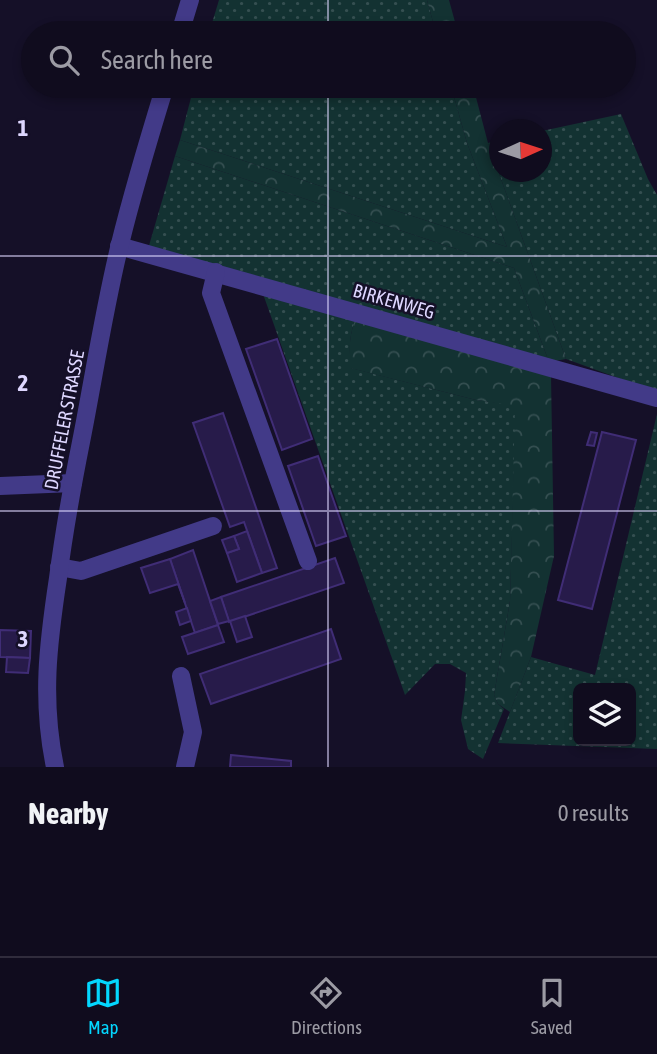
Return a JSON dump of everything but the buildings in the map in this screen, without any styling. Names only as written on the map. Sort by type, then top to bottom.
[{"type":"street","points":[[184,21],[190,0]]},
{"type":"street","name":"DRUFFELER STRASSE","points":[[55,767],[50,743],[46,677],[59,567],[119,246],[162,98]]},
{"type":"street","name":"BIRKENWEG","points":[[119,246],[657,398]]},
{"type":"street","points":[[216,272],[211,293],[308,561]]},
{"type":"street","points":[[0,486],[73,483]]},
{"type":"street","points":[[59,567],[81,570],[213,526]]},
{"type":"street","points":[[181,676],[193,732],[184,767]]},
{"type":"green space","points":[[219,0],[427,0],[433,21],[213,21]]},
{"type":"green space","points":[[427,0],[449,0],[455,21],[433,21]]},
{"type":"green space","points":[[191,98],[454,98],[467,143],[507,247],[180,140]]},
{"type":"green space","points":[[454,98],[476,98],[489,146],[489,182],[502,182],[566,359],[549,362],[514,268],[175,156],[180,140],[507,247],[467,143]]},
{"type":"green space","points":[[621,114],[657,195],[657,392],[566,359],[502,182],[552,182],[552,129]]},
{"type":"green space","points":[[175,156],[514,268],[549,362],[148,249]]},
{"type":"green space","points":[[262,291],[356,318],[350,343],[351,368],[476,400],[516,405],[510,601],[494,695],[504,709],[483,759],[468,749],[461,720],[466,673],[450,664],[435,664],[405,695]]},
{"type":"green space","points":[[356,318],[551,376],[554,556],[531,657],[510,712],[498,704],[494,695],[510,601],[515,406],[476,400],[350,368],[350,343]]},
{"type":"green space","points":[[657,414],[657,749],[578,746],[636,746],[636,683],[573,683],[573,746],[498,743],[531,657],[595,675]]}]
